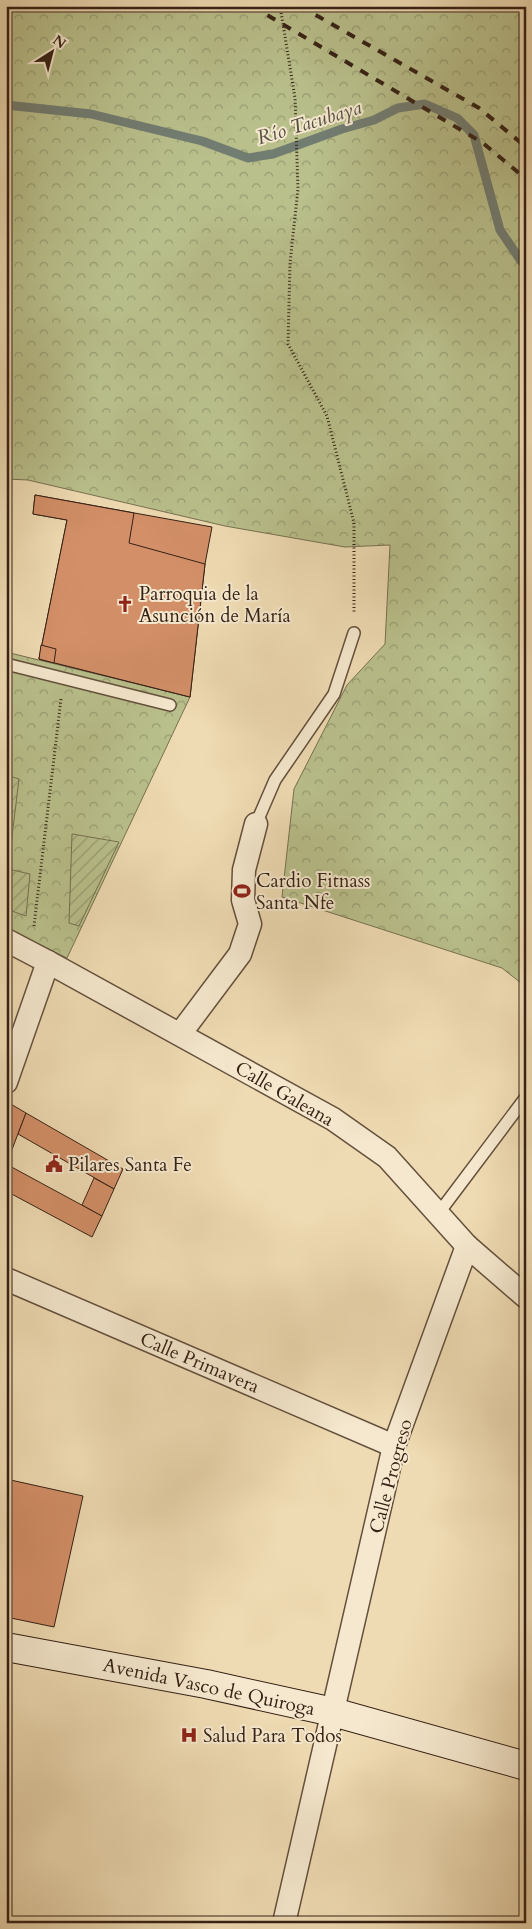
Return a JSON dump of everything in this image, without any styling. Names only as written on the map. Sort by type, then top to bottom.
[{"type":"main road","name":"Avenida Vasco de Quiroga","points":[[6,1647],[206,1684],[333,1712],[526,1766]]},
{"type":"street","points":[[180,1034],[240,954],[250,924],[244,900],[244,870],[256,824]]},
{"type":"street","name":"Calle Galeana","points":[[6,940],[333,1119],[386,1157],[466,1246],[526,1297]]},
{"type":"street","points":[[6,1082],[11,1051],[40,957]]},
{"type":"street","name":"Calle Progreso","points":[[284,1923],[394,1446],[466,1246]]},
{"type":"street","name":"Calle Primavera","points":[[6,1279],[394,1446]]},
{"type":"lane","points":[[256,824],[275,780],[334,694],[354,633]]},
{"type":"lane","points":[[6,664],[170,705]]},
{"type":"lane","points":[[438,1214],[526,1097]]},
{"type":"path","points":[[280,6],[295,98],[298,188],[290,263],[288,344],[327,416],[354,523],[354,633]]},
{"type":"path","points":[[40,957],[63,678]]},
{"type":"green space","points":[[6,6],[526,6],[526,987],[502,968],[282,897],[294,789],[347,685],[385,644],[390,545],[345,547],[225,526],[28,480],[6,479]]},
{"type":"green space","points":[[6,652],[190,697],[67,958],[6,929]]},
{"type":"green space","points":[[6,775],[19,779],[8,869],[30,874],[26,916],[6,909]]},
{"type":"green space","points":[[72,834],[119,842],[79,926],[69,923]]},
{"type":"building","name":"Parroquia de la Asunción de María","points":[[35,495],[212,527],[205,564],[190,697],[39,659],[67,520],[33,514]]},
{"type":"building","name":"Parroquia de la Asunción de María","points":[[35,495],[134,513],[129,543],[205,564],[190,697],[39,659],[67,520],[33,514]]},
{"type":"building","points":[[41,645],[56,649],[54,663],[39,659]]},
{"type":"building","points":[[9,1103],[26,1113],[6,1165],[6,1110]]},
{"type":"building","points":[[26,1113],[123,1169],[114,1189],[18,1134]]},
{"type":"building","points":[[6,1164],[102,1216],[92,1237],[6,1191]]},
{"type":"building","points":[[94,1178],[114,1189],[102,1216],[82,1205]]},
{"type":"building","points":[[6,1479],[83,1496],[54,1627],[6,1617]]},
{"type":"waterway","name":"Río Tacubaya","points":[[6,105],[91,114],[202,141],[248,158],[273,154],[342,129],[374,120],[398,108],[425,104],[457,118],[474,135],[500,230],[521,261],[526,264]]},
{"type":"railway","points":[[252,6],[483,143],[526,179]]},
{"type":"railway","points":[[300,6],[479,108],[526,147]]},
{"type":"place","name":"Parroquia de la Asunción de María","points":[[125,604]]},
{"type":"place","name":"Cardio Fitnass Santa Nfe","points":[[242,891]]},
{"type":"place","name":"Pilares Santa Fe","points":[[54,1164]]},
{"type":"place","name":"Salud Para Todos","points":[[189,1735]]}]
